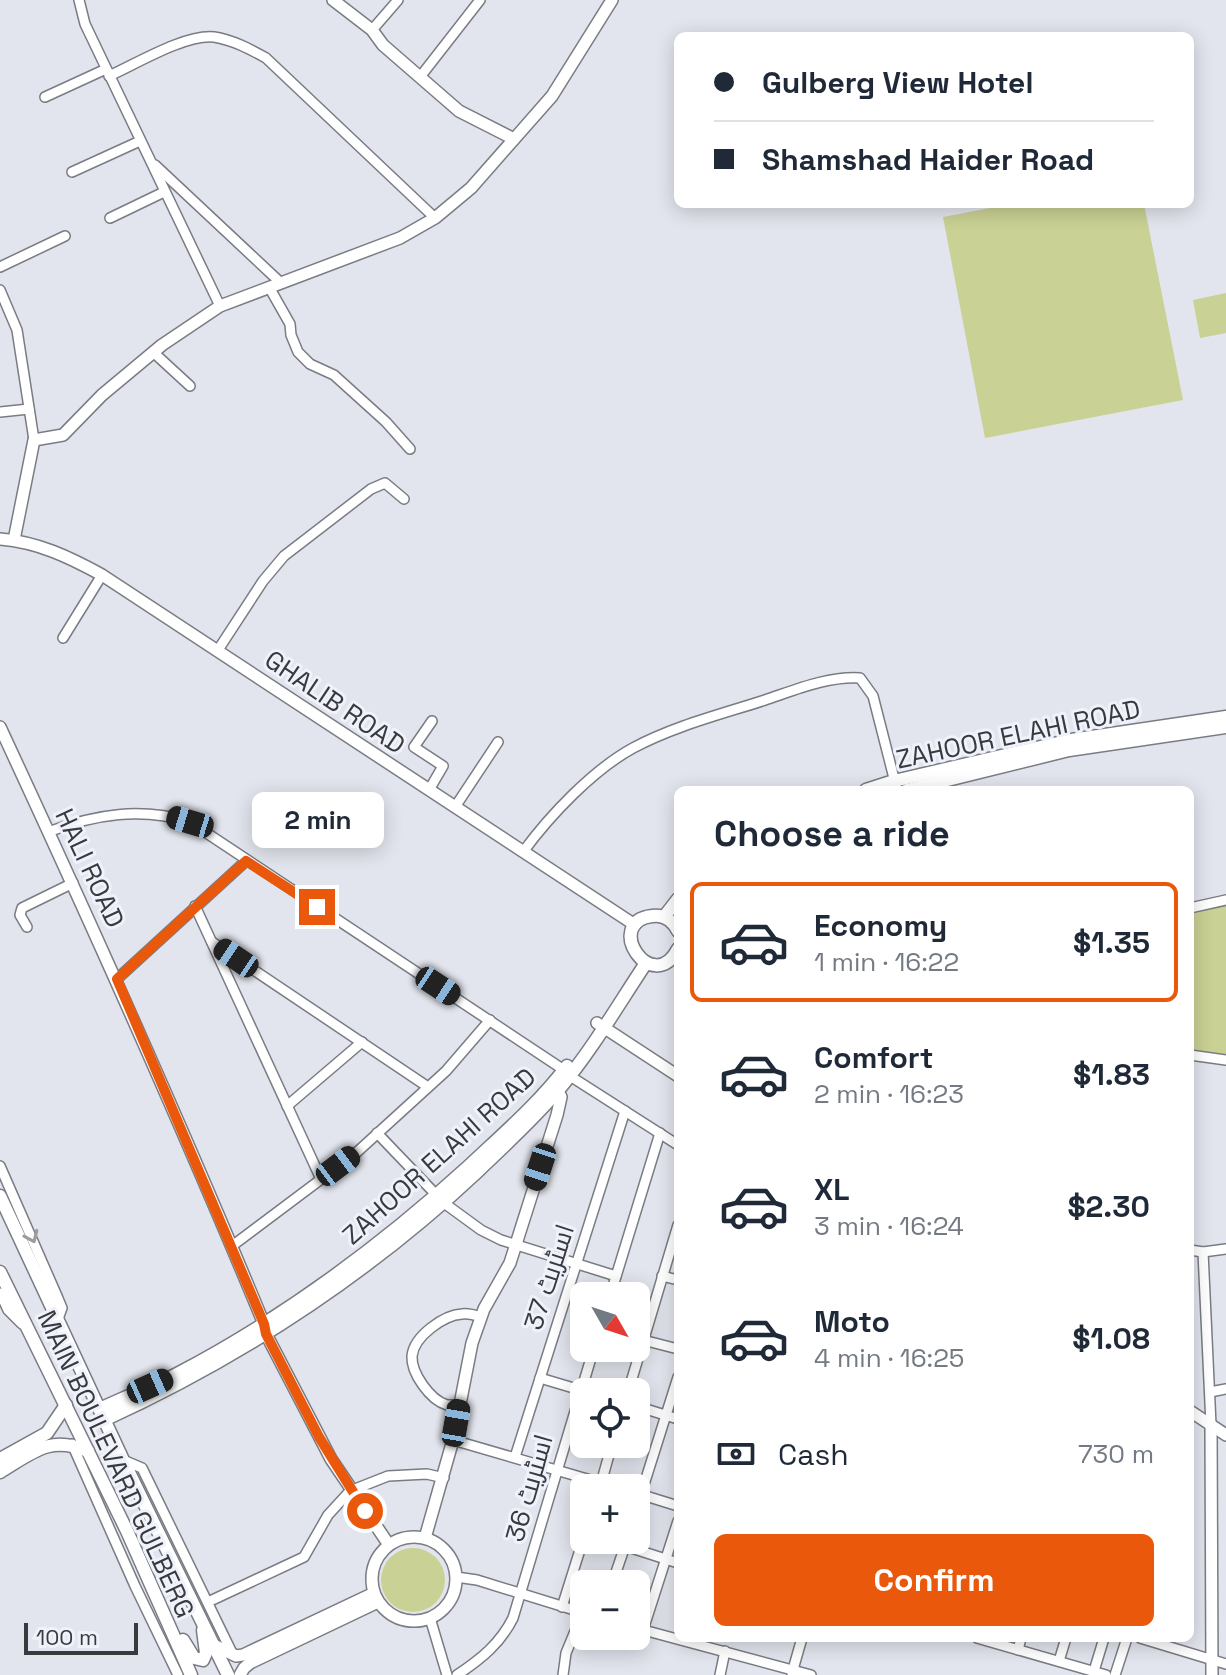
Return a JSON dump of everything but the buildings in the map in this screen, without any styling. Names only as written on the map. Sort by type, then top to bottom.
[{"type":"main road","name":"ZAHOOR ELAHI ROAD","points":[[896,785],[1071,740],[1226,717]]},
{"type":"main road","name":"ZAHOOR ELAHI ROAD","points":[[923,786],[1069,750],[1226,727]]},
{"type":"main road","points":[[674,923],[648,916],[635,925],[631,947],[643,961],[662,964],[674,955]]},
{"type":"main road","name":"ZAHOOR ELAHI ROAD","points":[[102,1414],[265,1329],[441,1198],[558,1091],[643,961]]},
{"type":"main road","name":"ZAHOOR ELAHI ROAD","points":[[441,1198],[508,1128],[567,1073]]},
{"type":"main road","name":"MAIN BOULEVARD GULBERG","points":[[0,1196],[116,1446],[228,1675]]},
{"type":"main road","name":"MAIN BOULEVARD GULBERG","points":[[0,1272],[88,1451],[149,1585],[184,1672]]},
{"type":"main road","points":[[86,1381],[127,1403],[116,1446]]},
{"type":"main road","points":[[0,1459],[47,1433],[66,1405]]},
{"type":"main road","points":[[0,1472],[54,1443],[72,1444],[88,1451]]},
{"type":"main road","points":[[149,1585],[189,1651],[198,1660],[203,1660],[206,1653],[201,1619]]},
{"type":"street","points":[[79,0],[85,24],[220,306]]},
{"type":"street","points":[[333,0],[372,30],[383,45],[459,111],[514,139]]},
{"type":"street","points":[[372,30],[398,0]]},
{"type":"street","points":[[420,77],[480,0]]},
{"type":"street","points":[[34,440],[63,435],[102,395],[153,352],[220,306],[400,238],[435,218],[471,188],[552,96],[612,0]]},
{"type":"street","points":[[45,97],[185,41],[212,37],[240,44],[266,58],[435,218]]},
{"type":"street","points":[[72,172],[140,141]]},
{"type":"street","points":[[149,160],[281,283]]},
{"type":"street","points":[[110,218],[164,192]]},
{"type":"street","points":[[0,267],[65,236]]},
{"type":"street","points":[[269,287],[290,324],[298,352],[310,364],[334,375],[386,422],[410,449]]},
{"type":"street","points":[[0,290],[17,330],[34,440],[14,540]]},
{"type":"street","points":[[153,352],[190,386]]},
{"type":"street","points":[[0,412],[29,409]]},
{"type":"street","points":[[218,650],[263,581],[284,556],[371,489],[385,483],[404,499]]},
{"type":"street","name":"GHALIB ROAD","points":[[0,539],[63,553],[102,575],[635,925]]},
{"type":"street","points":[[63,638],[102,575]]},
{"type":"street","points":[[523,852],[544,824],[586,783],[633,748],[700,721],[813,684],[848,677],[860,678],[873,696],[896,785]]},
{"type":"street","points":[[429,790],[443,766],[414,747],[432,721]]},
{"type":"street","name":"HALI ROAD","points":[[0,727],[117,979],[265,1329],[307,1416],[350,1491],[389,1545]]},
{"type":"street","points":[[455,807],[498,742]]},
{"type":"street","points":[[48,832],[107,814],[139,812],[190,822],[674,1142]]},
{"type":"street","points":[[117,979],[246,861]]},
{"type":"street","points":[[27,927],[20,915],[22,908],[73,883]]},
{"type":"street","points":[[1194,907],[1226,900]]},
{"type":"street","points":[[195,906],[321,1179]]},
{"type":"street","points":[[211,942],[428,1087]]},
{"type":"street","points":[[232,1246],[377,1133],[446,1071],[490,1020]]},
{"type":"street","points":[[600,1025],[674,1073]]},
{"type":"street","points":[[287,1106],[362,1042]]},
{"type":"street","points":[[1194,1056],[1226,1060]]},
{"type":"street","points":[[425,1538],[444,1478],[472,1343],[516,1244],[560,1103],[558,1091]]},
{"type":"street","name":"اسٹریٹ 37","points":[[515,1457],[625,1111]]},
{"type":"street","points":[[377,1133],[441,1198],[481,1230],[616,1276]]},
{"type":"street","points":[[614,1282],[660,1133]]},
{"type":"street","points":[[0,1166],[62,1308],[58,1319]]},
{"type":"street","points":[[650,1316],[674,1238]]},
{"type":"street","points":[[1194,1251],[1226,1249]]},
{"type":"street","points":[[1203,1252],[1211,1425],[1212,1675]]},
{"type":"street","points":[[662,1276],[674,1279]]},
{"type":"street","points":[[0,1293],[8,1310],[27,1330]]},
{"type":"street","points":[[459,1405],[447,1405],[434,1397],[415,1371],[412,1357],[416,1344],[439,1323],[453,1315],[465,1313],[481,1317]]},
{"type":"street","points":[[650,1342],[674,1348]]},
{"type":"street","points":[[540,1378],[570,1387]]},
{"type":"street","points":[[1210,1392],[1226,1389]]},
{"type":"street","points":[[645,1474],[674,1390]]},
{"type":"street","points":[[650,1410],[674,1418]]},
{"type":"street","points":[[1194,1414],[1226,1435]]},
{"type":"street","name":"اسٹریٹ 36","points":[[457,1675],[489,1652],[506,1632],[522,1595],[570,1430]]},
{"type":"street","points":[[453,1440],[570,1475]]},
{"type":"street","points":[[72,1444],[135,1586],[184,1672]]},
{"type":"street","points":[[123,1460],[142,1468],[233,1655]]},
{"type":"street","points":[[208,1602],[304,1557],[328,1515],[350,1491],[388,1476],[427,1474],[444,1478]]},
{"type":"street","points":[[650,1498],[674,1505]]},
{"type":"street","points":[[650,1599],[674,1533]]},
{"type":"street","points":[[410,1537],[425,1538],[447,1552],[456,1577],[450,1602],[430,1618],[401,1620],[392,1616],[376,1597],[372,1572],[381,1552],[389,1545],[410,1537]]},
{"type":"street","points":[[650,1553],[674,1562]]},
{"type":"street","points":[[562,1607],[579,1554]]},
{"type":"street","points":[[456,1577],[477,1580],[570,1609]]},
{"type":"street","points":[[214,1645],[233,1655],[243,1655],[376,1597]]},
{"type":"street","points":[[240,1675],[250,1663],[376,1597]]},
{"type":"street","points":[[430,1618],[447,1675]]},
{"type":"street","points":[[650,1632],[674,1638]]},
{"type":"street","points":[[690,1642],[811,1675]]},
{"type":"street","points":[[792,1672],[801,1642]]},
{"type":"street","points":[[991,1642],[1106,1675]]},
{"type":"street","points":[[1018,1650],[1020,1642]]},
{"type":"street","points":[[1059,1661],[1065,1642]]},
{"type":"street","points":[[1094,1671],[1103,1642]]},
{"type":"street","points":[[1115,1675],[1126,1642]]},
{"type":"street","points":[[1153,1642],[1226,1664]]},
{"type":"street","points":[[563,1675],[570,1644]]},
{"type":"street","points":[[720,1675],[725,1651]]},
{"type":"green space","points":[[990,208],[1145,208],[1183,400],[985,438],[943,217]]},
{"type":"green space","points":[[1226,293],[1226,333],[1200,338],[1193,300]]},
{"type":"green space","points":[[1226,905],[1226,1058],[1194,1053],[1194,913]]},
{"type":"green space","points":[[407,1548],[419,1548],[436,1557],[443,1568],[443,1592],[436,1603],[419,1612],[407,1612],[395,1607],[386,1598],[381,1586],[381,1574],[386,1562],[395,1553]]},
{"type":"route","points":[[317,907],[246,861],[117,979],[232,1246],[266,1334],[307,1416],[365,1511]]}]
